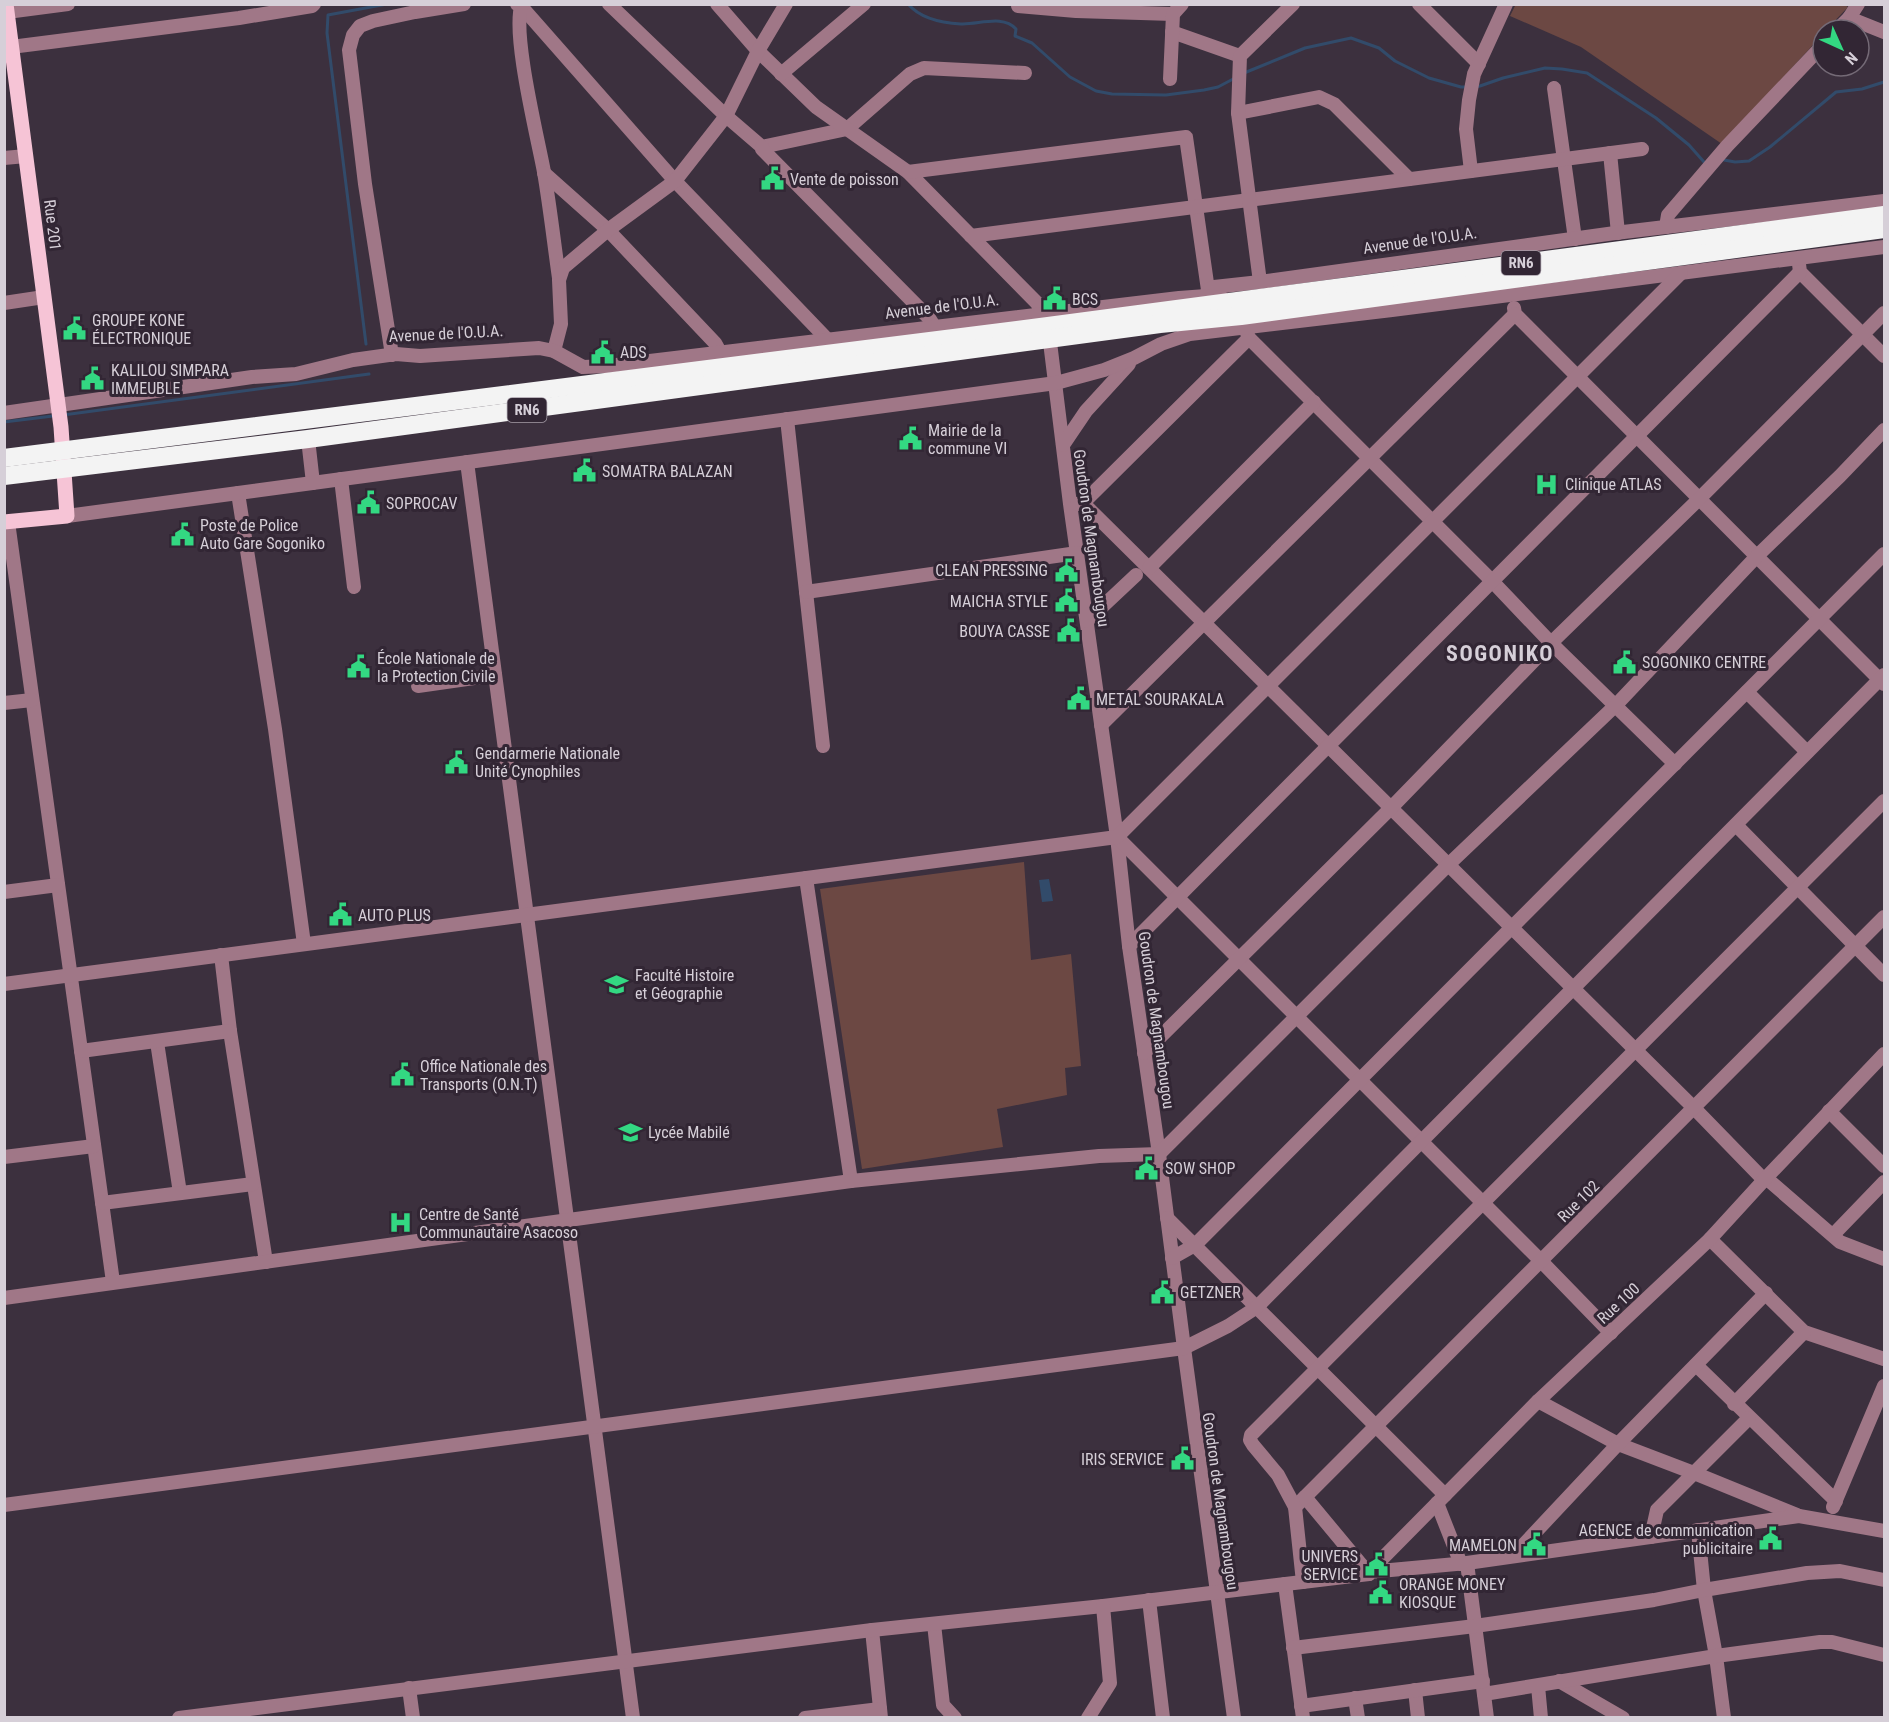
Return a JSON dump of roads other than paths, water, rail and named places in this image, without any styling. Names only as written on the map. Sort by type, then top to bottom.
[{"type":"highway","name":"Avenue de l'O.U.A.","points":[[1244,320],[1884,215]]},
{"type":"highway","name":"Avenue de l'O.U.A.","points":[[4,458],[1047,326],[1244,320],[1884,229]]},
{"type":"highway","name":"Avenue de l'O.U.A.","points":[[4,476],[308,439],[1047,326]]},
{"type":"main road","name":"Rue 201","points":[[7,8],[7,29],[26,156],[58,406],[67,516]]},
{"type":"main road","name":"Avenue de l'O.U.A.","points":[[6,522],[67,516]]},
{"type":"street","points":[[7,8],[68,4]]},
{"type":"street","points":[[11,47],[239,18],[314,4]]},
{"type":"street","points":[[392,355],[365,184],[349,50],[353,35],[360,26],[415,12],[464,4]]},
{"type":"street","points":[[609,4],[726,116],[762,147],[929,318],[934,326]]},
{"type":"street","points":[[717,4],[758,51],[816,108],[908,172],[1037,303],[1047,326]]},
{"type":"street","points":[[559,280],[563,268],[608,230],[675,181],[726,116],[758,51],[786,4]]},
{"type":"street","points":[[781,74],[864,4]]},
{"type":"street","points":[[1260,282],[1238,113],[1240,56],[1293,4]]},
{"type":"street","points":[[1419,4],[1476,69]]},
{"type":"street","points":[[1471,171],[1466,129],[1469,100],[1476,69],[1506,4]]},
{"type":"street","points":[[1849,18],[1858,4]]},
{"type":"street","points":[[520,5],[522,55],[544,173],[559,280],[561,324],[554,351]]},
{"type":"street","points":[[520,5],[675,181],[827,339]]},
{"type":"street","points":[[1018,6],[1177,9],[1172,32],[1170,79]]},
{"type":"street","points":[[1172,32],[1240,56]]},
{"type":"street","points":[[1666,227],[1668,215],[1727,146],[1811,58]]},
{"type":"street","points":[[762,147],[847,129],[910,74],[924,68],[1025,73]]},
{"type":"street","points":[[1554,88],[1575,239]]},
{"type":"street","points":[[1238,113],[1320,98],[1326,99],[1334,104],[1409,179]]},
{"type":"street","points":[[908,172],[1186,137],[1207,293],[1244,320],[1314,402],[1551,643],[1675,764]]},
{"type":"street","points":[[971,236],[1642,149]]},
{"type":"street","points":[[1610,153],[1618,233]]},
{"type":"street","points":[[4,158],[26,156]]},
{"type":"street","points":[[544,173],[608,230],[715,343],[720,352]]},
{"type":"street","name":"Avenue de l'O.U.A.","points":[[4,413],[252,377],[296,374],[353,360],[392,355],[420,356],[538,348],[554,351],[583,367],[608,366],[934,326],[1047,326],[1207,293],[1214,287],[1618,233],[1884,201]]},
{"type":"street","name":"Avenue de l'O.U.A.","points":[[67,516],[1056,383],[1104,370],[1161,344],[1190,334],[1244,320],[1392,310],[1884,247]]},
{"type":"street","points":[[1799,257],[1800,272],[1884,356]]},
{"type":"street","points":[[1129,946],[1800,272]]},
{"type":"street","points":[[4,984],[1117,837],[1681,273]]},
{"type":"street","points":[[4,1505],[1184,1348],[1228,1326],[1257,1307],[1883,679],[1515,314],[1513,294]]},
{"type":"street","points":[[4,303],[44,297]]},
{"type":"street","points":[[1144,1053],[1391,807],[1551,643],[1699,499],[1884,313]]},
{"type":"street","points":[[1101,725],[1515,314]]},
{"type":"street","points":[[1244,320],[1077,504],[1142,571],[1204,623],[1765,1179],[1840,1242],[1884,1259]]},
{"type":"street","name":"Goudron de Magnambougou","points":[[1047,326],[1063,445],[1077,504],[1077,553],[1234,1718]]},
{"type":"street","points":[[1063,445],[1086,411],[1134,358]]},
{"type":"street","points":[[1087,621],[1142,571],[1314,402]]},
{"type":"street","points":[[787,419],[823,746]]},
{"type":"street","points":[[4,1298],[851,1181],[1099,1156],[1159,1154],[1448,865],[1616,705],[1757,556],[1884,430]]},
{"type":"street","points":[[308,439],[313,483]]},
{"type":"street","points":[[467,462],[633,1718]]},
{"type":"street","points":[[340,479],[354,587]]},
{"type":"street","points":[[238,493],[275,729],[304,944]]},
{"type":"street","points":[[6,522],[113,1282]]},
{"type":"street","points":[[806,592],[1077,553]]},
{"type":"street","points":[[1173,1258],[1195,1245],[1884,555]]},
{"type":"street","points":[[418,686],[495,675]]},
{"type":"street","points":[[1747,692],[1808,752]]},
{"type":"street","points":[[4,703],[32,700]]},
{"type":"street","points":[[1303,1582],[1295,1507],[1278,1475],[1253,1445],[1250,1440],[1251,1435],[1884,801]]},
{"type":"street","points":[[1736,825],[1884,975]]},
{"type":"street","points":[[1117,837],[1611,1333]]},
{"type":"street","points":[[806,878],[851,1181]]},
{"type":"street","points":[[4,892],[58,885]]},
{"type":"street","name":"Rue 102","points":[[1295,1507],[1884,917]]},
{"type":"street","points":[[221,955],[230,1031],[266,1262]]},
{"type":"street","points":[[81,1051],[230,1031]]},
{"type":"street","points":[[157,1042],[180,1193]]},
{"type":"street","name":"Rue 100","points":[[1369,1573],[1538,1401],[1710,1239],[1884,1054]]},
{"type":"street","points":[[1829,1111],[1884,1166]]},
{"type":"street","points":[[4,1157],[94,1146]]},
{"type":"street","points":[[1833,1235],[1884,1182]]},
{"type":"street","points":[[102,1203],[254,1184]]},
{"type":"street","points":[[1167,1218],[1377,1425],[1441,1499],[1464,1563],[1487,1718]]},
{"type":"street","points":[[1710,1239],[1804,1332],[1884,1359]]},
{"type":"street","points":[[1514,1556],[1618,1444],[1766,1293]]},
{"type":"street","points":[[1734,1404],[1804,1332]]},
{"type":"street","points":[[1696,1365],[1836,1501]]},
{"type":"street","points":[[1827,1520],[1878,1417],[1884,1386]]},
{"type":"street","points":[[1538,1401],[1618,1444],[1799,1516],[1884,1531]]},
{"type":"street","points":[[1652,1537],[1656,1510],[1749,1418]]},
{"type":"street","points":[[1305,1497],[1369,1573]]},
{"type":"street","points":[[188,1717],[872,1630],[1103,1606],[1464,1563],[1799,1516]]},
{"type":"street","points":[[1698,1530],[1704,1590],[1724,1718]]},
{"type":"street","points":[[1293,1648],[1475,1626],[1654,1600],[1807,1573],[1840,1571],[1884,1581]]},
{"type":"street","points":[[1285,1584],[1302,1712],[1355,1698],[1415,1690],[1538,1686],[1716,1656],[1820,1642],[1832,1642],[1884,1655]]},
{"type":"street","points":[[1149,1600],[1163,1718]]},
{"type":"street","points":[[1088,1718],[1110,1683],[1103,1606]]},
{"type":"street","points":[[934,1623],[943,1705],[955,1718]]},
{"type":"street","points":[[805,1718],[880,1715],[872,1630]]},
{"type":"street","points":[[1559,1681],[1623,1718]]},
{"type":"street","points":[[1538,1686],[1541,1718]]},
{"type":"street","points":[[408,1688],[413,1718]]},
{"type":"street","points":[[1415,1690],[1418,1718]]},
{"type":"street","points":[[1355,1698],[1358,1718]]},
{"type":"water","points":[[1049,879],[1053,901],[1042,902],[1039,880]]},
{"type":"waterway","points":[[366,344],[327,33],[328,15],[387,4]]},
{"type":"waterway","points":[[908,4],[925,16],[946,22],[968,24],[997,21],[1011,25],[1016,29],[1015,36],[1032,43],[1070,77],[1096,91],[1112,94],[1166,95],[1218,87],[1235,78]]},
{"type":"waterway","points":[[1244,73],[1305,48],[1351,38],[1379,48],[1395,61],[1429,78],[1468,87]]},
{"type":"waterway","points":[[1475,87],[1545,68],[1587,73],[1656,118],[1689,145],[1704,162]]},
{"type":"waterway","points":[[1724,160],[1749,161],[1770,147],[1836,92],[1862,89],[1884,82]]},
{"type":"waterway","points":[[63,415],[369,374]]},
{"type":"waterway","points":[[4,422],[53,416]]},
{"type":"place","name":"Vente de poisson","points":[[772,179]]},
{"type":"place","name":"BCS","points":[[1054,299]]},
{"type":"place","name":"GROUPE KONE ÉLECTRONIQUE","points":[[74,329]]},
{"type":"place","name":"ADS","points":[[602,352]]},
{"type":"place","name":"KALILOU SIMPARA IMMEUBLE","points":[[93,379]]},
{"type":"place","name":"Mairie de la commune VI","points":[[910,439]]},
{"type":"place","name":"SOMATRA BALAZAN","points":[[584,471]]},
{"type":"place","name":"Clinique ATLAS","points":[[1547,484]]},
{"type":"place","name":"SOPROCAV","points":[[368,503]]},
{"type":"place","name":"Poste de Police Auto Gare Sogoniko","points":[[182,534]]},
{"type":"place","name":"CLEAN PRESSING","points":[[1066,570]]},
{"type":"place","name":"MAICHA STYLE","points":[[1066,601]]},
{"type":"place","name":"BOUYA CASSE","points":[[1068,631]]},
{"type":"place","name":"SOGONIKO CENTRE","points":[[1624,662]]},
{"type":"place","name":"École Nationale de la Protection Civile","points":[[359,667]]},
{"type":"place","name":"METAL SOURAKALA","points":[[1078,699]]},
{"type":"place","name":"Gendarmerie Nationale Unité Cynophiles","points":[[457,762]]},
{"type":"place","name":"AUTO PLUS","points":[[340,915]]},
{"type":"place","name":"Faculté Histoire et Géographie","points":[[617,984]]},
{"type":"place","name":"Office Nationale des Transports (O.N.T)","points":[[402,1075]]},
{"type":"place","name":"Lycée Mabilé","points":[[630,1132]]},
{"type":"place","name":"SOW SHOP","points":[[1147,1168]]},
{"type":"place","name":"Centre de Santé Communautaire Asacoso","points":[[401,1223]]},
{"type":"place","name":"GETZNER","points":[[1162,1292]]},
{"type":"place","name":"IRIS SERVICE","points":[[1182,1459]]},
{"type":"place","name":"AGENCE de communication publicitaire","points":[[1771,1539]]},
{"type":"place","name":"MAMELON","points":[[1535,1545]]},
{"type":"place","name":"UNIVERS SERVICE","points":[[1376,1565]]},
{"type":"place","name":"ORANGE MONEY KIOSQUE","points":[[1381,1593]]},
{"type":"district","name":"SOGONIKO","points":[[1500,653]]}]
